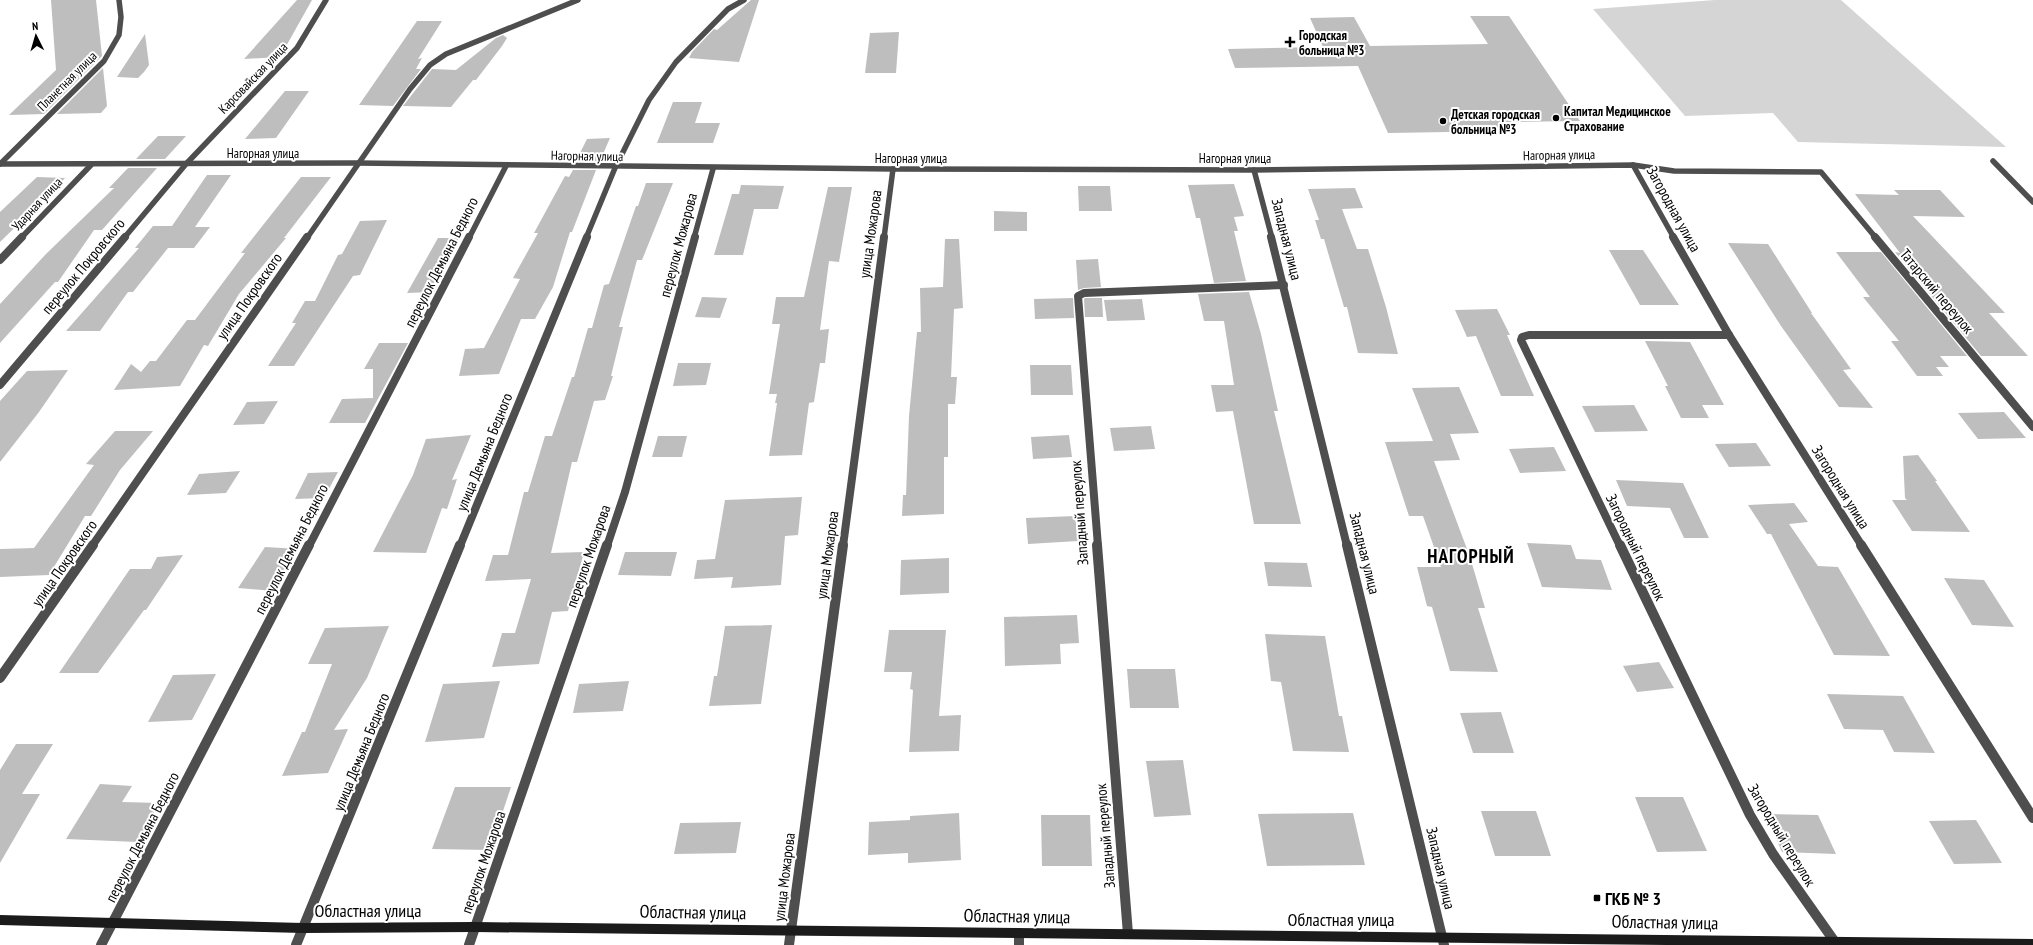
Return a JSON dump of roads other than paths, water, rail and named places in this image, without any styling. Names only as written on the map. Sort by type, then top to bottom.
[{"type":"main road","name":"Областная улица","points":[[0,920],[303,928],[475,927],[1128,934],[1443,941],[2033,944]]},
{"type":"street","name":"Планетная улица","points":[[0,164],[104,61],[119,34],[121,17],[119,0]]},
{"type":"street","name":"Карсовайская улица","points":[[186,164],[298,48],[326,0]]},
{"type":"street","name":"улица Покровского","points":[[0,678],[410,88],[430,65],[446,54],[578,0]]},
{"type":"street","name":"улица Демьяна Бедного","points":[[296,945],[615,168],[649,100],[676,62],[728,9],[744,0]]},
{"type":"street","points":[[1992,161],[2033,202]]},
{"type":"street","name":"Нагорная улица","points":[[0,164],[356,164],[713,169],[1254,170],[1633,165],[1674,171],[1821,172]]},
{"type":"street","name":"Ударная улица","points":[[0,260],[91,164]]},
{"type":"street","name":"переулок Покровского","points":[[0,385],[186,164]]},
{"type":"street","name":"Загородная улица","points":[[1633,165],[1729,335],[2033,818]]},
{"type":"street","name":"переулок Демьяна Бедного","points":[[101,945],[506,166]]},
{"type":"street","name":"переулок Можарова","points":[[469,945],[625,492],[713,169]]},
{"type":"street","name":"улица Можарова","points":[[789,945],[893,169]]},
{"type":"street","name":"Западная улица","points":[[1254,170],[1284,285],[1443,941]]},
{"type":"street","name":"Татарский переулок","points":[[1821,172],[2033,426]]},
{"type":"street","name":"Западный переулок","points":[[1128,934],[1078,296],[1084,293],[1284,285]]},
{"type":"street","name":"Загородный переулок","points":[[1729,335],[1529,335],[1522,337],[1520,340],[1750,815],[1777,860],[1836,943]]},
{"type":"street","points":[[1019,933],[1019,945]]},
{"type":"place","name":"Городская больница №3","points":[[1290,42]]},
{"type":"place","name":"Капитал Медицинское Страхование","points":[[1556,118]]},
{"type":"place","name":"Детская городская больница №3","points":[[1443,121]]},
{"type":"place","name":"ГКБ № 3","points":[[1597,898]]},
{"type":"district","name":"НАГОРНЫЙ","points":[[1471,556]]}]
